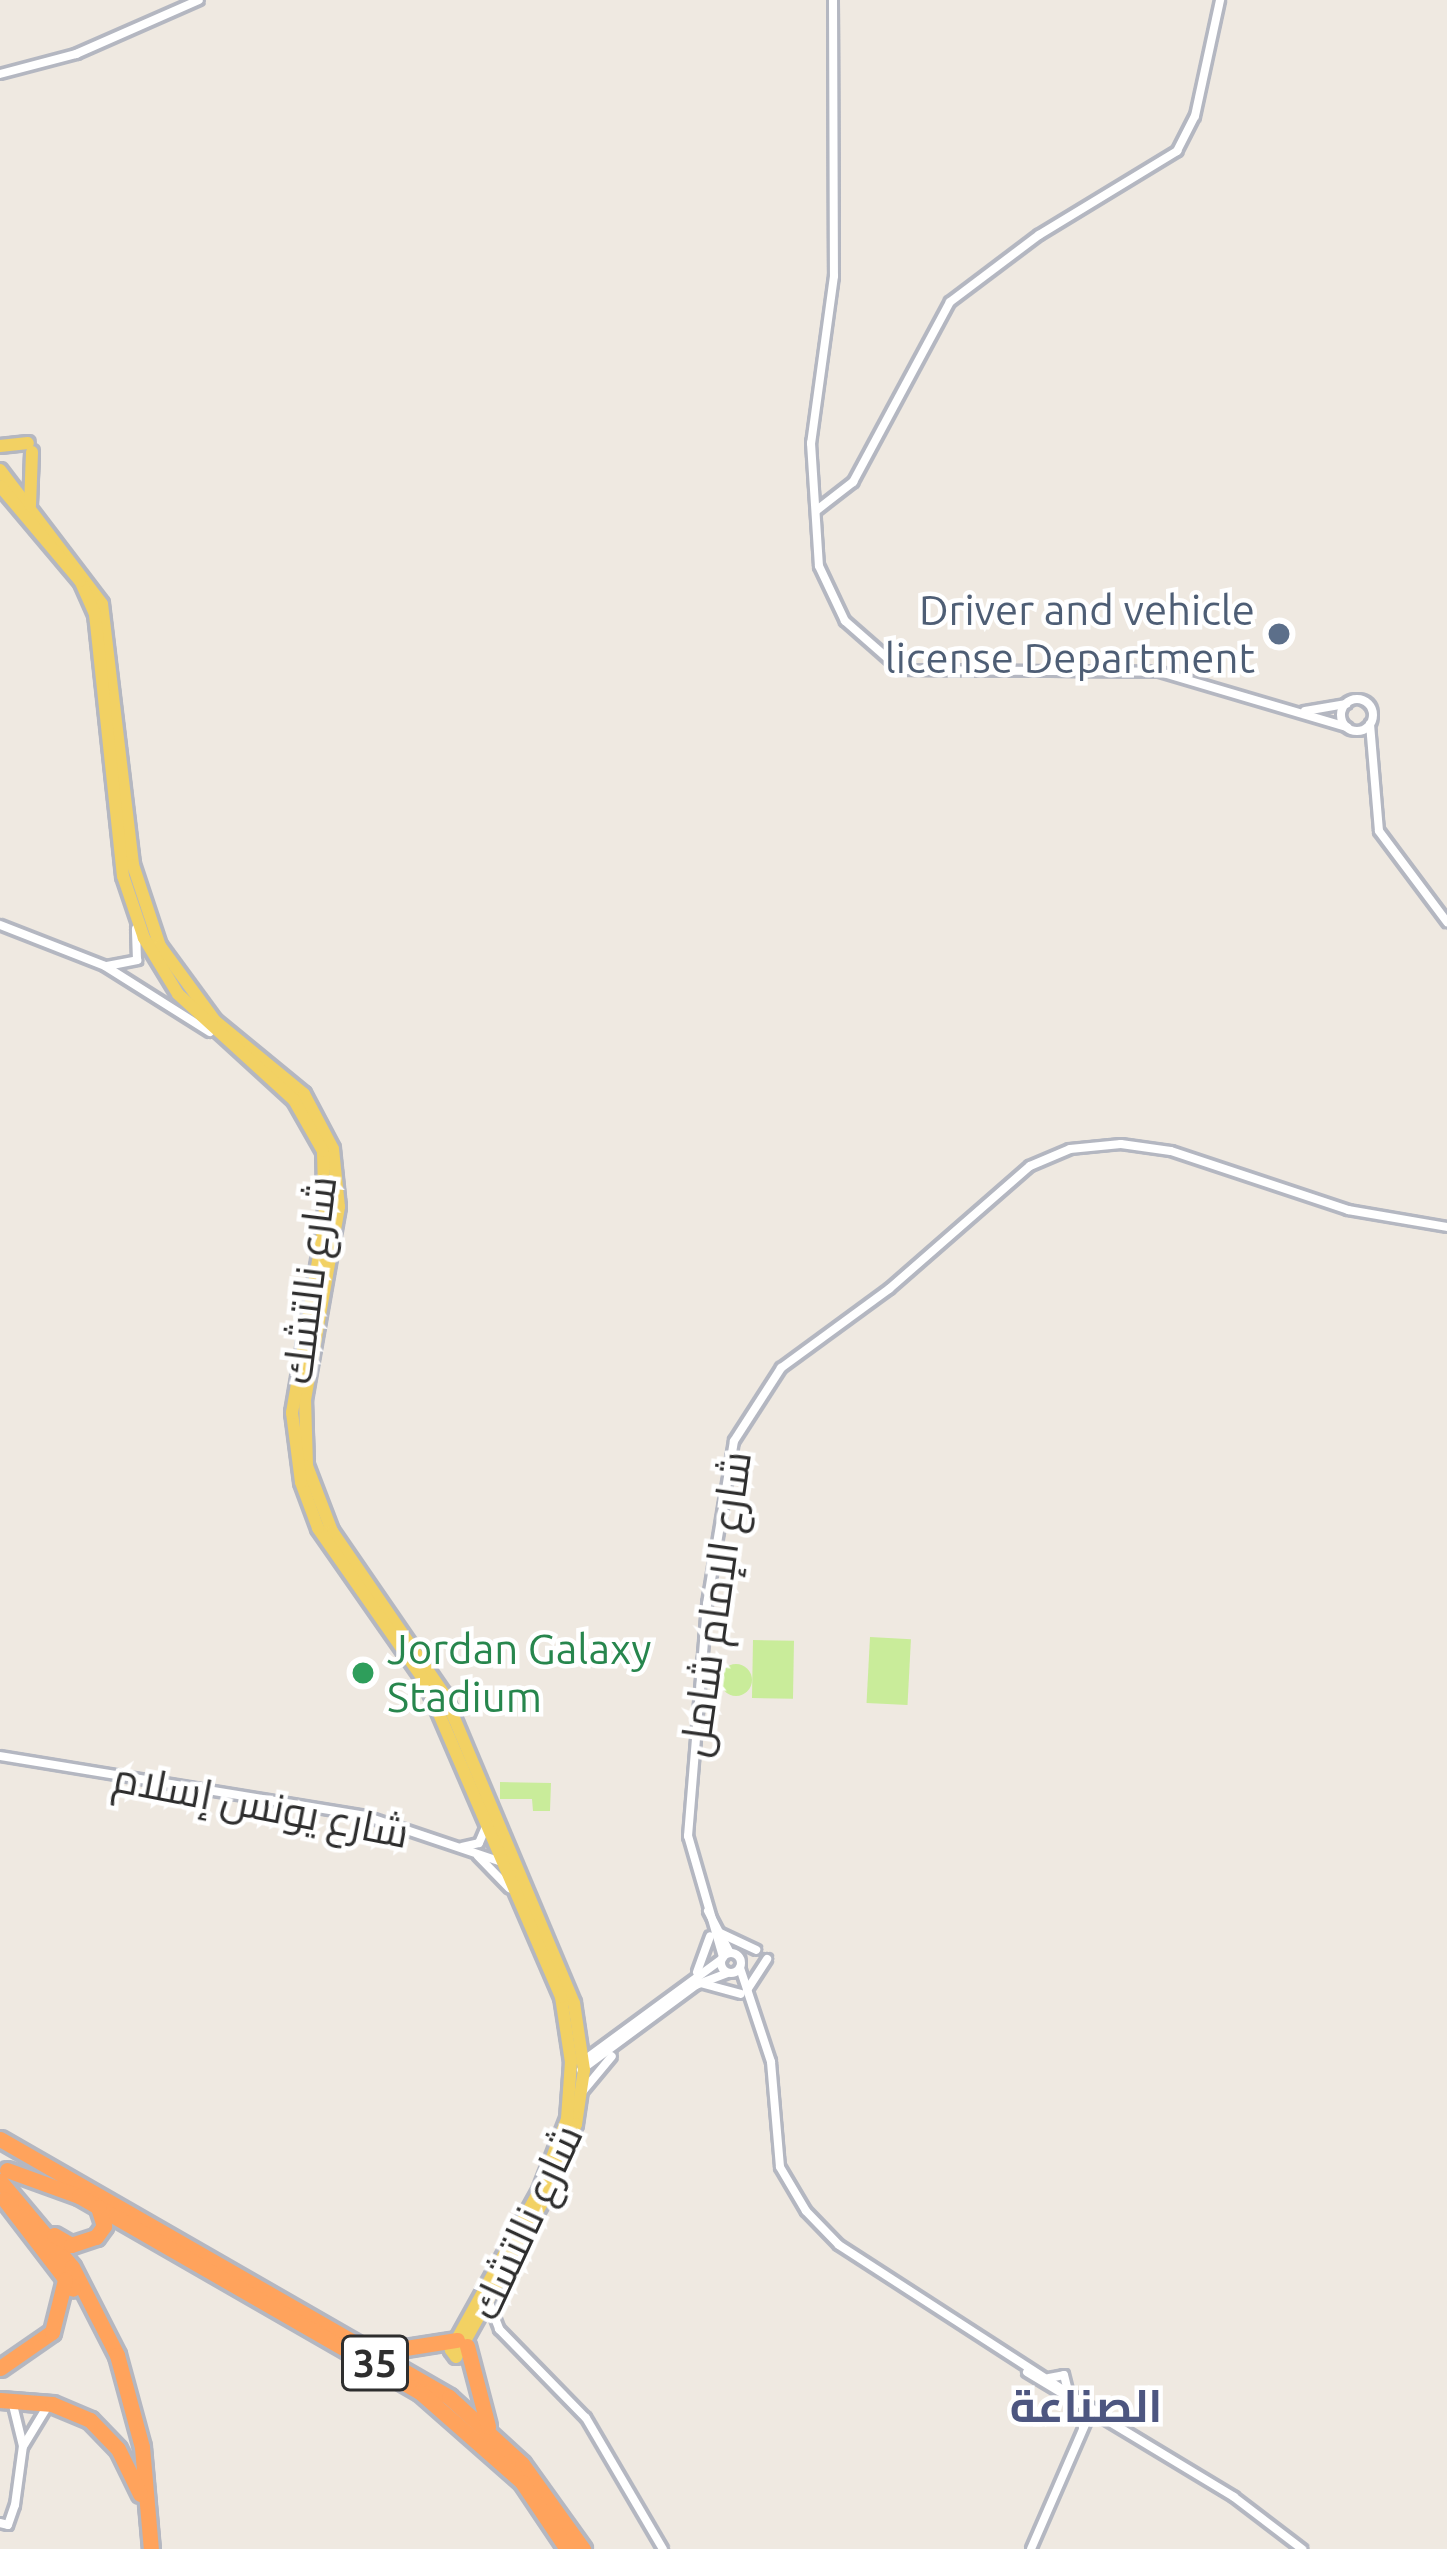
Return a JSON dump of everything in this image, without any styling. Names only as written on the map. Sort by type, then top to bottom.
[{"type":"highway","name":"35","points":[[0,2139],[380,2352],[492,2434],[544,2489],[583,2549]]},
{"type":"highway","name":"35","points":[[4,2176],[98,2206],[450,2413],[522,2482],[567,2549]]},
{"type":"highway","name":"35","points":[[4,2176],[38,2229]]},
{"type":"highway","points":[[0,2195],[38,2229],[73,2279],[135,2413],[151,2549]]},
{"type":"highway","points":[[38,2229],[63,2242],[80,2244],[103,2230],[98,2206]]},
{"type":"highway","points":[[0,2368],[52,2332],[85,2249],[140,2230]]},
{"type":"highway","points":[[73,2279],[117,2384],[140,2494],[142,2549]]},
{"type":"highway","points":[[380,2352],[467,2339],[492,2434]]},
{"type":"highway","points":[[6,2400],[52,2404],[106,2434],[140,2494]]},
{"type":"main road","points":[[0,446],[30,448],[27,513],[0,502]]},
{"type":"main road","name":"شارع نالتشك","points":[[0,470],[80,581],[95,614],[131,905],[167,978],[210,1031],[294,1100],[323,1150],[328,1196],[303,1429],[318,1502],[445,1694],[557,1981],[582,2092],[566,2154],[490,2305],[467,2339]]},
{"type":"main road","name":"شارع نالتشك","points":[[0,486],[82,568],[106,616],[133,865],[160,946],[214,1021],[304,1094],[333,1149],[339,1207],[291,1429],[305,1496],[337,1556],[426,1683],[485,1816],[563,1970],[579,2032],[566,2119],[539,2191],[467,2339]]},
{"type":"street","points":[[0,74],[76,54],[199,0]]},
{"type":"street","points":[[833,0],[834,265],[811,443],[819,566],[834,603],[870,649],[901,670],[1160,672],[1303,711],[1350,729],[1368,748]]},
{"type":"street","points":[[817,510],[854,482],[954,298],[1177,151],[1195,116],[1220,0]]},
{"type":"street","points":[[1346,704],[1350,729]]},
{"type":"street","points":[[1303,711],[1369,704],[1368,748],[1383,840],[1447,922]]},
{"type":"street","points":[[1350,729],[1370,724]]},
{"type":"street","points":[[106,966],[137,960],[131,905]]},
{"type":"street","points":[[0,925],[106,966],[210,1031]]},
{"type":"street","name":"شارع الإمام شامل","points":[[725,1956],[690,1846],[706,1604],[736,1436],[793,1356],[889,1289],[1053,1154],[1144,1145],[1348,1210],[1447,1227]]},
{"type":"street","name":"شارع يونس إسلام","points":[[0,1756],[364,1816],[512,1864]]},
{"type":"street","points":[[455,1846],[478,1843],[485,1816]]},
{"type":"street","points":[[477,1855],[530,1912]]},
{"type":"street","points":[[695,1981],[714,1933],[756,1951]]},
{"type":"street","points":[[725,1956],[744,1993],[776,2084],[778,2158],[829,2237],[1302,2549]]},
{"type":"street","points":[[725,1956],[733,1972]]},
{"type":"street","points":[[582,2092],[620,2046],[725,1956]]},
{"type":"street","points":[[744,1993],[767,1959]]},
{"type":"street","points":[[577,2067],[695,1981],[733,1972]]},
{"type":"street","points":[[695,1981],[720,1983],[744,1993]]},
{"type":"street","points":[[579,2032],[590,2044],[607,2045]]},
{"type":"street","points":[[577,2067],[620,2046]]},
{"type":"street","points":[[490,2305],[499,2329],[586,2418],[663,2549]]},
{"type":"street","points":[[467,2339],[499,2329]]},
{"type":"street","points":[[1017,2362],[1069,2391],[1094,2412]]},
{"type":"street","points":[[6,2400],[23,2446]]},
{"type":"street","points":[[4,2524],[23,2446],[36,2417],[52,2404]]},
{"type":"street","points":[[1031,2549],[1094,2412]]},
{"type":"green space","points":[[870,1637],[911,1639],[907,1705],[867,1703]]},
{"type":"green space","points":[[753,1640],[794,1641],[793,1699],[752,1698]]},
{"type":"green space","points":[[736,1664],[747,1669],[752,1680],[747,1691],[736,1696],[725,1691],[720,1680],[725,1669]]},
{"type":"green space","points":[[500,1782],[551,1783],[550,1811],[533,1811],[532,1799],[500,1799]]},
{"type":"place","name":"Driver and vehicle license Department","points":[[1279,634]]},
{"type":"place","name":"Jordan Galaxy Stadium","points":[[363,1673]]},
{"type":"district","name":"الصناعة","points":[[1086,2406]]}]
